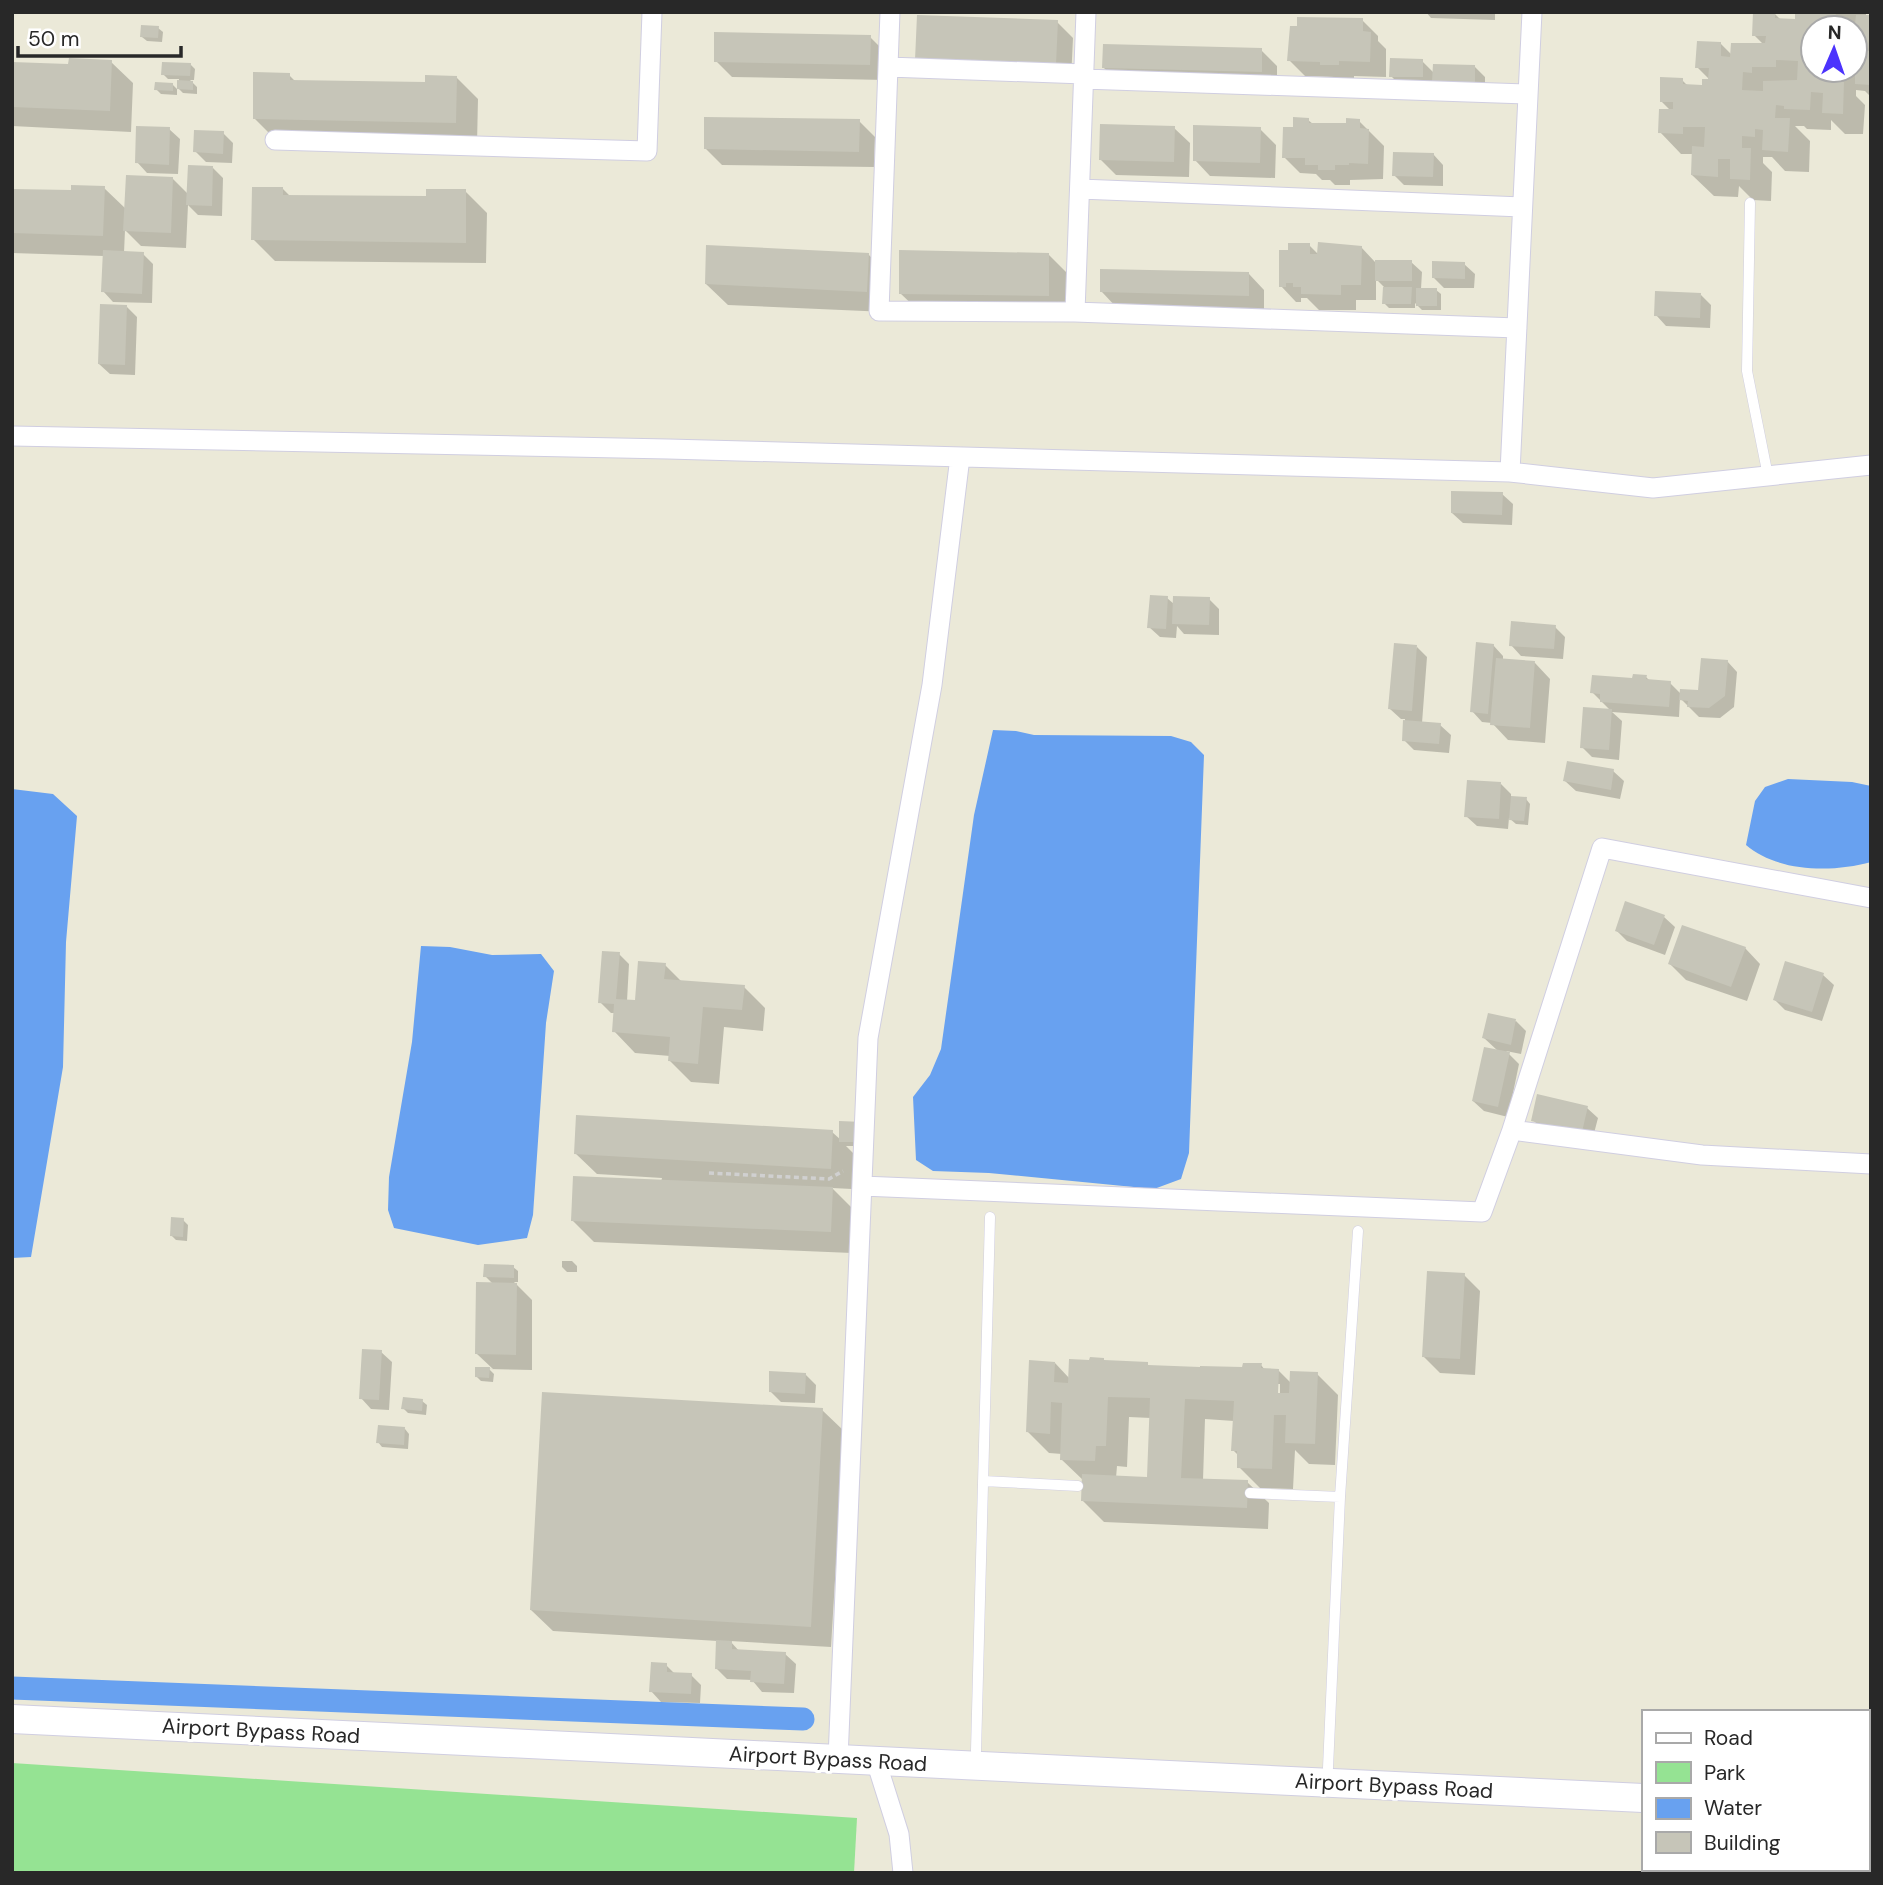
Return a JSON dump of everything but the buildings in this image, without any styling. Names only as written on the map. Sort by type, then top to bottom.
[{"type":"street","points":[[275,140],[647,151],[652,12]]},
{"type":"street","points":[[890,12],[878,311],[1075,312],[1517,328]]},
{"type":"street","points":[[1075,312],[1086,12]]},
{"type":"street","points":[[1510,472],[1532,12]]},
{"type":"street","points":[[888,67],[1528,94]]},
{"type":"street","points":[[1080,189],[1522,207]]},
{"type":"street","points":[[12,436],[1510,472],[1653,488],[1871,466]]},
{"type":"street","points":[[838,1759],[869,1038],[932,685],[960,457]]},
{"type":"street","points":[[862,1186],[1482,1212],[1512,1130],[1602,848],[1871,898]]},
{"type":"street","points":[[1512,1130],[1702,1155],[1871,1164]]},
{"type":"street","name":"Airport Bypass Road","points":[[12,1719],[1642,1798]]},
{"type":"street","points":[[876,1761],[899,1834],[903,1873]]},
{"type":"lane","points":[[1750,203],[1747,371],[1768,476]]},
{"type":"lane","points":[[976,1751],[990,1217]]},
{"type":"lane","points":[[1328,1768],[1340,1497],[1358,1231]]},
{"type":"lane","points":[[983,1481],[1078,1486]]},
{"type":"lane","points":[[1250,1493],[1340,1497]]},
{"type":"path","points":[[709,1173],[829,1179],[864,1160]]},
{"type":"green space","points":[[12,1763],[857,1818],[854,1873],[12,1873]]},
{"type":"water","points":[[993,730],[1034,735],[1171,736],[1191,742],[1204,755],[1189,1153],[1181,1179],[1154,1189],[989,1173],[933,1171],[916,1160],[913,1097],[930,1075],[941,1049],[974,815]]},
{"type":"water","points":[[1788,779],[1852,782],[1871,786],[1871,862],[1839,868],[1806,868],[1773,861],[1746,845],[1755,801],[1765,787]]},
{"type":"water","points":[[12,789],[53,794],[77,816],[66,942],[63,1067],[31,1257],[12,1258]]},
{"type":"water","points":[[421,946],[450,947],[492,955],[541,954],[554,971],[546,1023],[533,1215],[527,1238],[478,1245],[394,1228],[388,1210],[389,1177],[412,1042]]},
{"type":"waterway","points":[[12,1688],[803,1719]]}]
